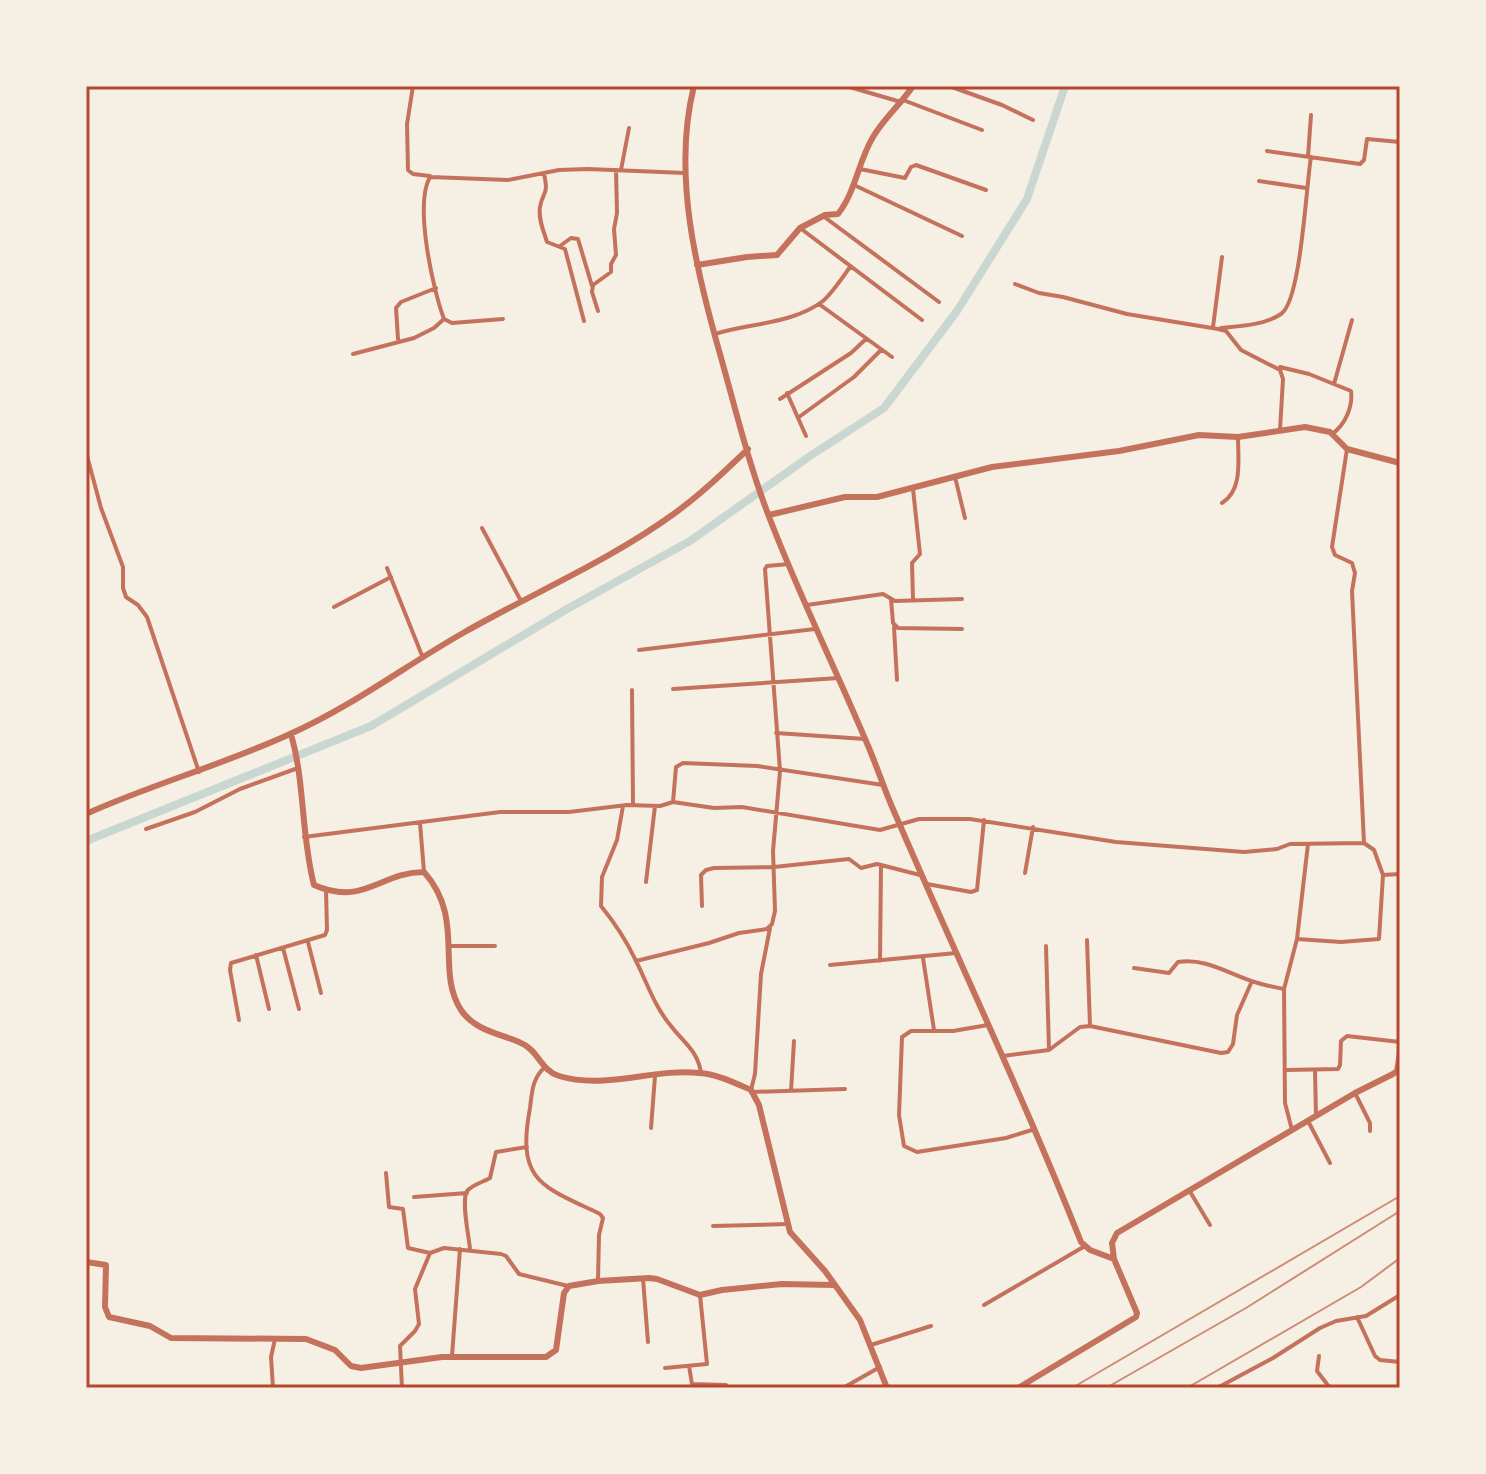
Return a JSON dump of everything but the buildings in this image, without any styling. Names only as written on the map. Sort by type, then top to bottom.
[{"type":"street","points":[[413,86],[407,124],[408,170],[413,174],[508,180],[575,169],[657,174],[687,172]]},
{"type":"street","points":[[683,86],[694,86],[688,110],[687,172],[697,265],[714,334],[766,507],[899,824],[1035,1129],[1081,1242],[1090,1250],[1114,1259]]},
{"type":"street","points":[[846,86],[902,101],[982,130]]},
{"type":"street","points":[[697,265],[777,255],[800,228],[823,216],[838,214],[854,185],[872,137],[913,86]]},
{"type":"street","points":[[949,86],[1033,120]]},
{"type":"street","points":[[1215,328],[1265,321],[1278,316],[1289,306],[1297,269],[1310,157],[1311,115]]},
{"type":"street","points":[[592,289],[595,282],[611,272],[616,255],[614,229],[619,170],[629,128]]},
{"type":"street","points":[[1267,151],[1362,163],[1367,139],[1400,142]]},
{"type":"street","points":[[858,168],[905,178],[911,167],[916,165],[986,190]]},
{"type":"street","points":[[544,174],[547,192],[540,207],[540,219],[547,242],[565,249],[584,321]]},
{"type":"street","points":[[433,176],[427,183],[425,238],[444,319],[452,323],[503,319]]},
{"type":"street","points":[[1259,181],[1306,188]]},
{"type":"street","points":[[854,185],[962,236]]},
{"type":"street","points":[[823,216],[939,302]]},
{"type":"street","points":[[800,228],[922,320]]},
{"type":"street","points":[[560,246],[571,238],[578,239],[598,311]]},
{"type":"street","points":[[1215,328],[1222,257]]},
{"type":"street","points":[[714,334],[760,325],[819,304],[850,267]]},
{"type":"street","points":[[1015,284],[1039,293],[1127,314],[1226,331],[1241,350],[1277,367],[1350,390],[1352,397],[1343,423],[1332,434]]},
{"type":"street","points":[[398,340],[396,308],[401,302],[436,288]]},
{"type":"street","points":[[819,304],[892,357]]},
{"type":"street","points":[[353,354],[426,333],[444,319]]},
{"type":"street","points":[[1334,384],[1352,320]]},
{"type":"street","points":[[780,399],[851,353],[866,339]]},
{"type":"street","points":[[799,417],[864,369],[881,350]]},
{"type":"street","points":[[1277,367],[1283,379],[1280,432]]},
{"type":"street","points":[[787,393],[806,436]]},
{"type":"street","points":[[769,515],[845,497],[877,497],[992,467],[1119,451],[1199,435],[1238,437],[1305,427],[1332,434],[1347,449],[1400,463]]},
{"type":"street","points":[[1222,503],[1230,499],[1236,490],[1238,437]]},
{"type":"street","points":[[86,814],[291,734],[355,699],[659,524],[702,492],[748,449]]},
{"type":"street","points":[[1347,449],[1332,547],[1335,555],[1352,563],[1354,568],[1352,591],[1364,843]]},
{"type":"street","points":[[86,452],[101,508],[123,567],[126,597],[138,605],[147,617],[199,772]]},
{"type":"street","points":[[955,477],[965,518]]},
{"type":"street","points":[[913,487],[920,554],[912,563],[913,600]]},
{"type":"street","points":[[482,528],[521,601]]},
{"type":"street","points":[[789,564],[767,566],[765,569],[780,771],[775,814],[775,911],[761,974],[752,1091],[763,1118],[790,1232],[825,1271],[860,1320],[887,1388]]},
{"type":"street","points":[[387,568],[423,658]]},
{"type":"street","points":[[334,607],[391,577]]},
{"type":"street","points":[[807,605],[883,594],[891,599],[962,599]]},
{"type":"street","points":[[891,599],[897,680]]},
{"type":"street","points":[[894,625],[907,629],[962,629]]},
{"type":"street","points":[[639,650],[818,628]]},
{"type":"street","points":[[673,689],[839,678]]},
{"type":"street","points":[[632,690],[633,805]]},
{"type":"street","points":[[776,733],[865,739]]},
{"type":"street","points":[[291,734],[304,837],[314,885],[332,893],[354,892],[413,872],[424,872]]},
{"type":"street","points":[[673,802],[676,767],[683,763],[757,766],[883,785]]},
{"type":"street","points":[[146,829],[195,812],[297,764]]},
{"type":"street","points":[[304,837],[500,812],[569,812],[633,805],[667,805],[673,802],[714,808],[742,807],[880,830],[919,819],[984,820],[1116,842],[1244,852],[1308,844],[1364,843],[1374,850],[1383,875],[1379,939],[1341,942],[1297,939]]},
{"type":"street","points":[[623,806],[617,840],[602,877],[601,906],[636,961],[660,1011],[699,1057],[701,1073]]},
{"type":"street","points":[[646,882],[655,806]]},
{"type":"street","points":[[927,884],[971,892],[977,890],[984,820]]},
{"type":"street","points":[[420,823],[424,872],[447,913],[452,983],[461,1010],[498,1036],[521,1042],[539,1056],[544,1068],[559,1076],[584,1079],[701,1073],[752,1091],[845,1089]]},
{"type":"street","points":[[1025,873],[1033,827]]},
{"type":"street","points":[[1292,1130],[1285,1103],[1284,989],[1297,939],[1308,844]]},
{"type":"street","points":[[702,906],[699,879],[706,870],[737,866],[774,867],[837,859],[853,860],[861,868],[881,865],[923,876]]},
{"type":"street","points":[[880,961],[881,865]]},
{"type":"street","points":[[1383,875],[1400,874]]},
{"type":"street","points":[[239,1020],[230,966],[233,962],[320,938],[327,930],[326,890]]},
{"type":"street","points":[[636,961],[771,926]]},
{"type":"street","points":[[1087,940],[1090,1026]]},
{"type":"street","points":[[308,942],[321,993]]},
{"type":"street","points":[[450,946],[495,946]]},
{"type":"street","points":[[1046,946],[1049,1050]]},
{"type":"street","points":[[283,948],[299,1009]]},
{"type":"street","points":[[830,965],[956,953]]},
{"type":"street","points":[[256,955],[269,1009]]},
{"type":"street","points":[[923,958],[934,1030]]},
{"type":"street","points":[[1134,968],[1169,973],[1178,962],[1194,962],[1284,989]]},
{"type":"street","points":[[1003,1056],[1049,1050],[1080,1027],[1090,1026],[1228,1052],[1233,1044],[1237,1015],[1252,981]]},
{"type":"street","points":[[988,1025],[953,1031],[911,1031],[902,1037],[899,1115],[904,1146],[917,1152],[1006,1138],[1035,1129]]},
{"type":"street","points":[[1286,1070],[1339,1068],[1341,1041],[1347,1036],[1400,1042]]},
{"type":"street","points":[[791,1091],[794,1041]]},
{"type":"street","points":[[1018,1388],[1136,1317],[1127,1284],[1114,1259],[1112,1243],[1117,1233],[1355,1093],[1393,1074],[1400,1053]]},
{"type":"street","points":[[544,1068],[536,1076],[528,1116],[528,1165],[544,1187],[603,1218],[599,1235],[598,1281]]},
{"type":"street","points":[[1315,1070],[1316,1116]]},
{"type":"street","points":[[651,1128],[655,1076]]},
{"type":"street","points":[[1355,1093],[1370,1123],[1370,1131]]},
{"type":"street","points":[[1308,1121],[1330,1163]]},
{"type":"street","points":[[470,1249],[467,1193],[471,1187],[490,1178],[496,1152],[527,1147]]},
{"type":"street","points":[[386,1173],[389,1207],[403,1209],[408,1248],[430,1253],[444,1248],[470,1249],[506,1256],[514,1270],[525,1277],[569,1286],[598,1281],[657,1279],[700,1295],[782,1284],[833,1285]]},
{"type":"street","points":[[1189,1190],[1210,1225]]},
{"type":"street","points":[[414,1197],[467,1193]]},
{"type":"street","points":[[713,1226],[788,1224]]},
{"type":"street","points":[[984,1305],[1085,1246]]},
{"type":"street","points":[[452,1356],[460,1249]]},
{"type":"street","points":[[402,1388],[400,1346],[419,1324],[415,1289],[430,1253]]},
{"type":"street","points":[[86,1262],[106,1265],[105,1307],[109,1317],[150,1326],[171,1338],[306,1339],[335,1350],[344,1361],[361,1368],[452,1356],[535,1358],[551,1355],[556,1350],[564,1293],[569,1286]]},
{"type":"street","points":[[643,1279],[648,1342]]},
{"type":"street","points":[[665,1368],[708,1362],[700,1295]]},
{"type":"street","points":[[1217,1388],[1320,1328],[1336,1321],[1366,1316],[1400,1295]]},
{"type":"street","points":[[1357,1317],[1375,1356],[1380,1360],[1400,1362]]},
{"type":"street","points":[[871,1345],[931,1326]]},
{"type":"street","points":[[273,1388],[271,1357],[275,1339]]},
{"type":"street","points":[[1319,1356],[1317,1371],[1330,1388]]},
{"type":"street","points":[[689,1366],[692,1384],[726,1385]]},
{"type":"street","points":[[843,1388],[880,1367]]},
{"type":"waterway","points":[[86,841],[371,726],[567,609],[690,541],[884,408],[957,311],[1027,199],[1065,86]]},
{"type":"railway","points":[[1072,1388],[1400,1196]]},
{"type":"railway","points":[[1106,1388],[1246,1308],[1400,1211]]},
{"type":"railway","points":[[1187,1388],[1361,1287],[1400,1258]]}]
